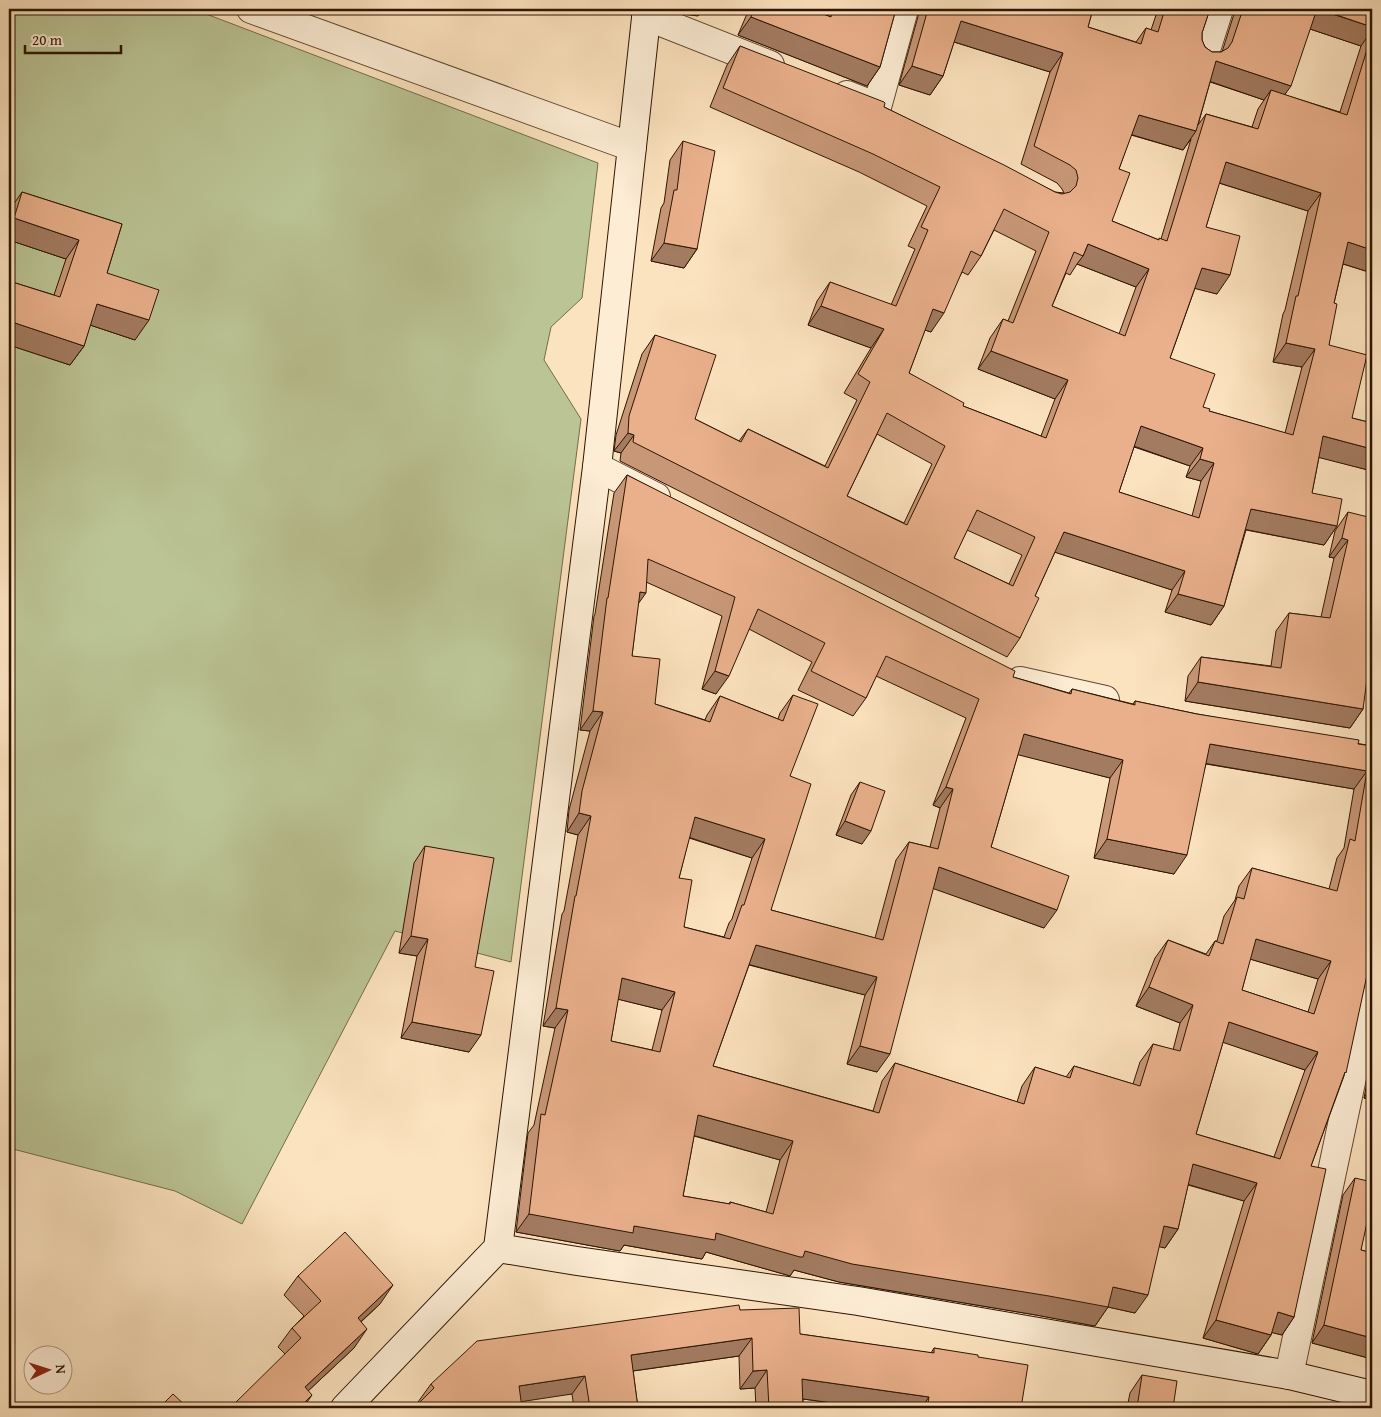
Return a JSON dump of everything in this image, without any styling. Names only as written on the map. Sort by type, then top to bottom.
[{"type":"street","points":[[251,9],[632,147]]},
{"type":"street","points":[[877,107],[904,9]]},
{"type":"street","points":[[1204,56],[1219,9]]},
{"type":"street","points":[[345,1408],[498,1248],[597,467],[646,13],[794,74]]},
{"type":"street","points":[[822,85],[877,107],[903,120]]},
{"type":"street","points":[[597,467],[675,507]]},
{"type":"street","points":[[996,669],[1022,682],[1129,705]]},
{"type":"street","points":[[1289,1375],[1372,983]]},
{"type":"street","points":[[498,1248],[576,1261],[858,1301],[1289,1375],[1372,1395]]},
{"type":"green space","points":[[9,9],[193,9],[598,163],[582,298],[551,327],[544,360],[581,419],[511,962],[395,931],[242,1224],[175,1191],[9,1148]]},
{"type":"building","points":[[754,9],[810,9],[831,17],[832,10],[854,14],[855,9],[896,9],[880,67],[751,17]]},
{"type":"building","points":[[928,9],[1093,9],[1088,27],[1141,44],[1146,28],[1158,32],[1165,9],[1210,9],[1202,33],[1202,40],[1205,47],[1212,52],[1221,52],[1228,48],[1232,42],[1243,9],[1317,9],[1291,86],[1216,61],[1196,131],[1139,115],[1119,169],[1130,173],[1112,221],[1159,240],[1159,238],[1167,241],[1206,114],[1258,129],[1271,90],[1347,115],[1372,33],[1372,250],[1348,242],[1334,303],[1337,304],[1329,345],[1367,355],[1352,418],[1372,423],[1372,449],[1323,436],[1312,493],[1342,499],[1337,526],[1251,509],[1224,606],[1178,594],[1185,571],[1064,532],[1035,596],[1039,598],[1020,638],[633,442],[634,435],[628,433],[629,416],[655,335],[716,355],[695,419],[741,442],[748,429],[828,468],[870,382],[858,374],[884,329],[821,306],[830,282],[896,306],[928,230],[921,227],[940,187],[873,154],[723,88],[740,46],[884,102],[884,107],[1055,192],[1062,194],[1070,192],[1076,186],[1078,178],[1076,170],[1034,146],[1063,53],[961,21],[943,76],[912,66]],"holes":[[[1226,162],[1321,193],[1286,343],[1315,349],[1293,435],[1209,411],[1210,409],[1203,407],[1215,374],[1170,358],[1202,268],[1230,275],[1240,236],[1206,227]],[[1004,209],[1049,232],[1013,323],[1003,319],[991,351],[1068,380],[1046,438],[963,406],[964,403],[909,373],[933,309],[944,313],[971,251],[981,256]],[[1088,244],[1149,269],[1125,336],[1052,306],[1074,252],[1083,256]],[[887,413],[945,446],[907,525],[847,496]],[[1141,426],[1203,448],[1200,459],[1214,463],[1199,518],[1119,492]],[[977,510],[1035,537],[1013,586],[954,558]]]},
{"type":"building","points":[[1319,9],[1372,9],[1372,27]]},
{"type":"building","points":[[683,141],[715,151],[697,249],[664,243],[674,190],[677,190]]},
{"type":"building","points":[[22,192],[122,224],[107,273],[159,290],[149,320],[97,304],[84,346],[9,321],[9,281],[60,297],[79,240],[14,218]]},
{"type":"building","points":[[627,475],[1015,671],[1013,677],[1071,694],[1072,689],[1135,705],[1135,701],[1197,714],[1359,740],[1358,744],[1372,746],[1372,956],[1346,1073],[1311,1166],[1326,1169],[1294,1317],[1278,1312],[1271,1335],[1216,1320],[1257,1183],[1193,1164],[1178,1229],[1164,1226],[1148,1295],[1113,1287],[1108,1307],[852,1264],[805,1251],[803,1257],[800,1257],[716,1233],[715,1240],[634,1226],[633,1233],[529,1214],[541,1114],[545,1115],[568,1010],[556,1008],[591,816],[579,813],[582,791],[603,712],[593,711]],"holes":[[[648,559],[735,597],[715,671],[729,676],[758,609],[825,643],[811,671],[866,698],[886,656],[979,699],[946,787],[953,789],[938,849],[909,842],[883,940],[771,910],[811,784],[790,776],[818,704],[793,695],[783,721],[720,696],[710,722],[655,704],[660,659],[632,656],[640,592],[646,593]],[[1024,734],[1123,760],[1107,839],[1187,855],[1210,744],[1367,771],[1355,841],[1350,839],[1337,891],[1252,868],[1244,899],[1237,897],[1223,944],[1215,941],[1209,956],[1168,940],[1149,987],[1193,1005],[1180,1051],[1153,1044],[1140,1086],[1074,1066],[1070,1078],[1035,1067],[1024,1104],[895,1063],[879,1113],[713,1066],[756,945],[877,977],[860,1046],[890,1054],[939,867],[1057,910],[1069,876],[991,847]],[[695,817],[765,839],[744,905],[742,905],[730,939],[684,927],[692,880],[679,878]],[[1256,939],[1331,961],[1314,1014],[1242,990]],[[622,978],[675,992],[660,1052],[611,1041]],[[1229,1022],[1318,1052],[1280,1159],[1196,1134]],[[698,1115],[793,1141],[773,1214],[730,1202],[730,1204],[683,1196]]]},
{"type":"building","points":[[1348,512],[1372,518],[1372,641],[1363,709],[1198,682],[1201,657],[1281,668],[1289,613],[1330,618],[1348,540],[1342,538]]},
{"type":"building","points":[[860,782],[885,791],[871,831],[845,821]]},
{"type":"building","points":[[425,846],[494,858],[475,967],[494,971],[481,1035],[412,1022],[428,939],[411,936]]},
{"type":"building","points":[[1355,1178],[1372,1182],[1372,1200],[1361,1250],[1372,1253],[1372,1338],[1324,1325]]},
{"type":"building","points":[[345,1232],[393,1285],[358,1318],[367,1329],[305,1387],[312,1395],[299,1408],[230,1408],[301,1338],[292,1328],[321,1301],[298,1276]]},
{"type":"building","points":[[739,1305],[740,1310],[799,1308],[800,1334],[934,1353],[934,1348],[1028,1365],[1021,1408],[927,1408],[929,1397],[802,1379],[803,1408],[769,1408],[767,1370],[753,1371],[752,1338],[631,1355],[638,1408],[590,1408],[585,1376],[519,1386],[522,1408],[414,1408],[434,1388],[431,1384],[477,1341]]},
{"type":"building","points":[[1142,1375],[1177,1381],[1173,1408],[1137,1408]]},
{"type":"building","points":[[173,1394],[188,1408],[159,1408]]},
{"type":"building","points":[[9,1402],[16,1408],[9,1408]]}]
